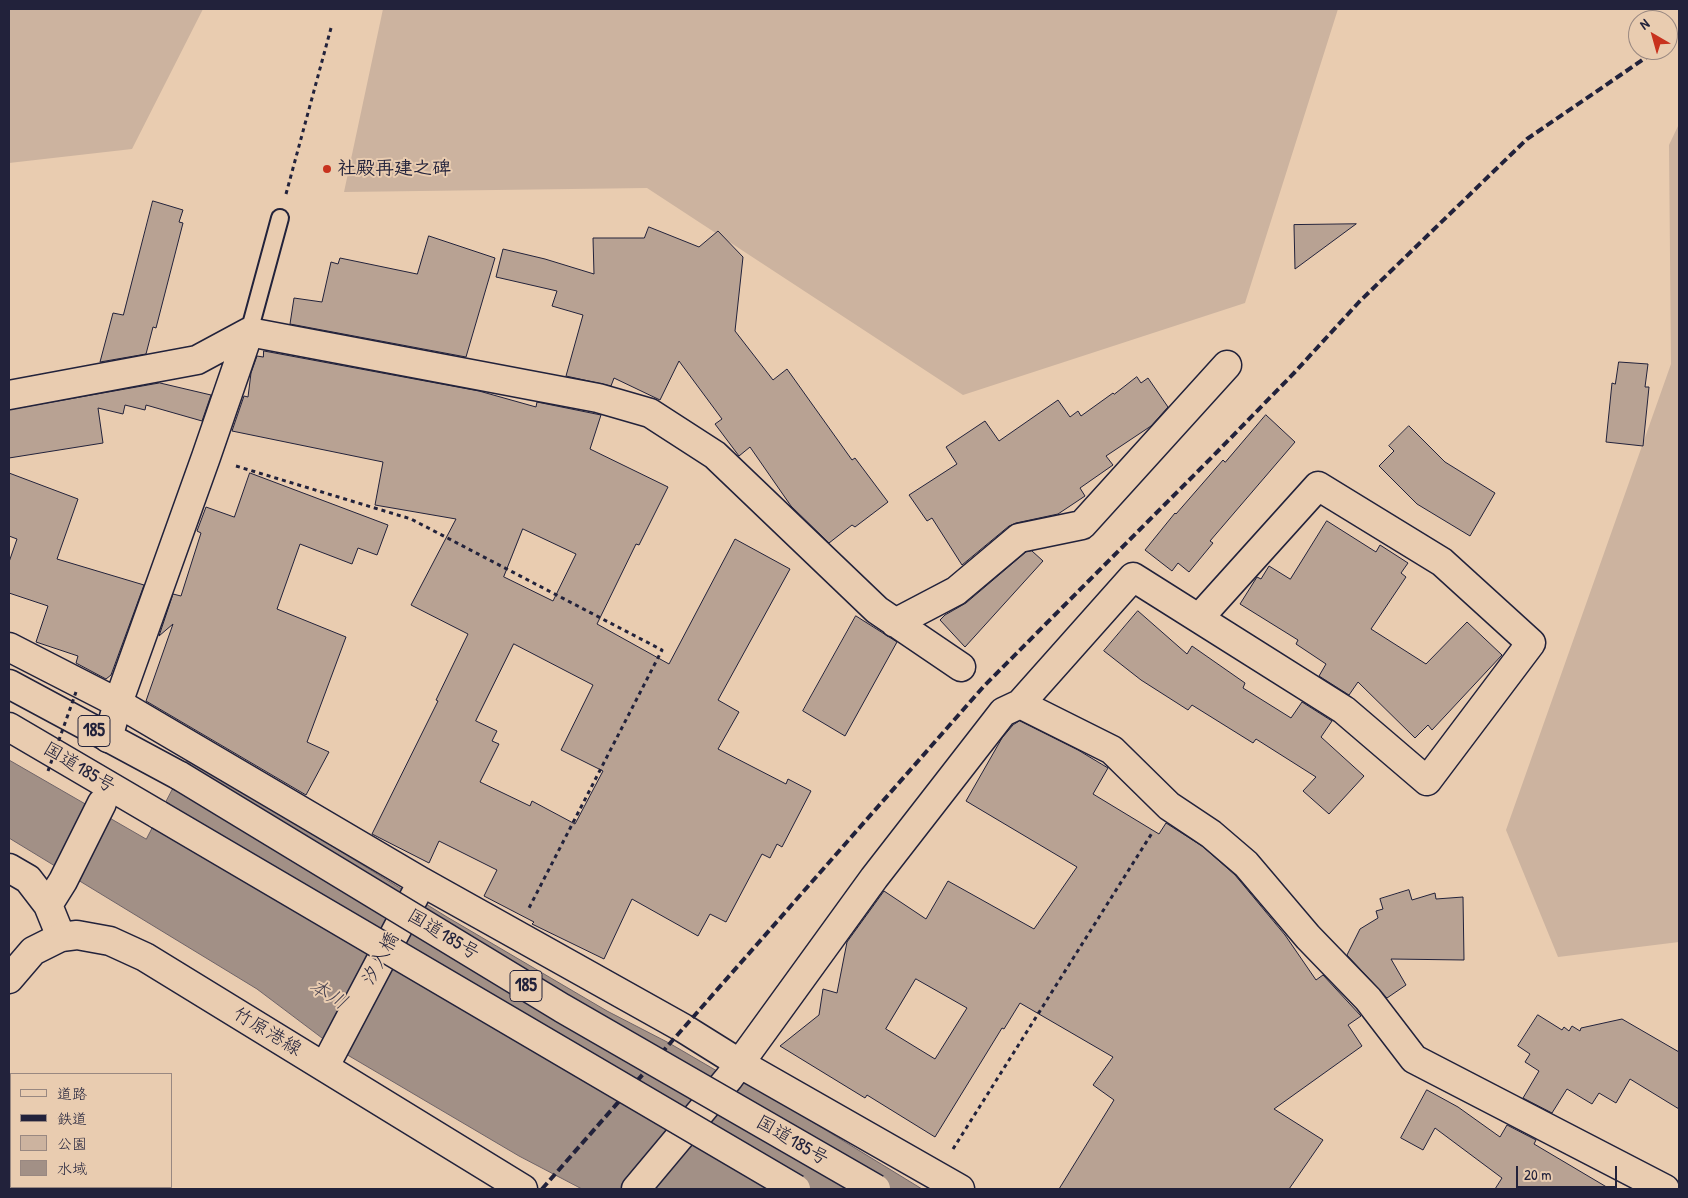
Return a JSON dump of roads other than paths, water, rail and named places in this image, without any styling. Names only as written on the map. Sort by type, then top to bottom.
[{"type":"main road","points":[[108,738],[118,703],[249,332]]},
{"type":"main road","points":[[9,395],[197,360],[249,332],[598,398],[650,413],[714,455],[877,610],[961,667]]},
{"type":"main road","points":[[895,623],[956,591],[1019,538],[1082,525],[1227,365]]},
{"type":"main road","points":[[636,1189],[734,1070],[874,878],[1003,712],[1020,704],[1132,577],[1344,710],[1427,781],[1531,642],[1442,562],[1318,486],[1199,618]]},
{"type":"main road","points":[[9,647],[118,703],[418,889],[515,934],[683,1028],[734,1070],[937,1175],[960,1189]]},
{"type":"main road","name":"国道185号","points":[[9,684],[180,776],[562,1008],[876,1189]]},
{"type":"main road","points":[[1020,704],[1112,750],[1169,806],[1210,834],[1246,864],[1308,937],[1368,999],[1414,1059],[1665,1189]]},
{"type":"main road","name":"国道185号","points":[[9,726],[796,1189]]},
{"type":"main road","points":[[48,905],[63,881],[102,802]]},
{"type":"main road","points":[[9,868],[28,879],[48,905],[61,937]]},
{"type":"main road","name":"汐入橋","points":[[329,1057],[418,889]]},
{"type":"main road","name":"竹原港線","points":[[9,979],[33,951],[61,937],[77,935],[110,941],[145,957],[329,1057],[523,1189]]},
{"type":"lane","points":[[249,332],[280,218]]},
{"type":"water","name":"本川","points":[[189,758],[447,917],[607,1011],[669,1043],[729,1078],[752,1085],[922,1189],[582,1189],[519,1156],[334,1047],[257,989],[9,838],[9,760],[146,839]]},
{"type":"railway","points":[[542,1189],[984,686],[1217,452],[1295,372],[1359,302],[1527,139],[1642,60]]},
{"type":"place","name":"社殿再建之碑","points":[[327,169]]}]
